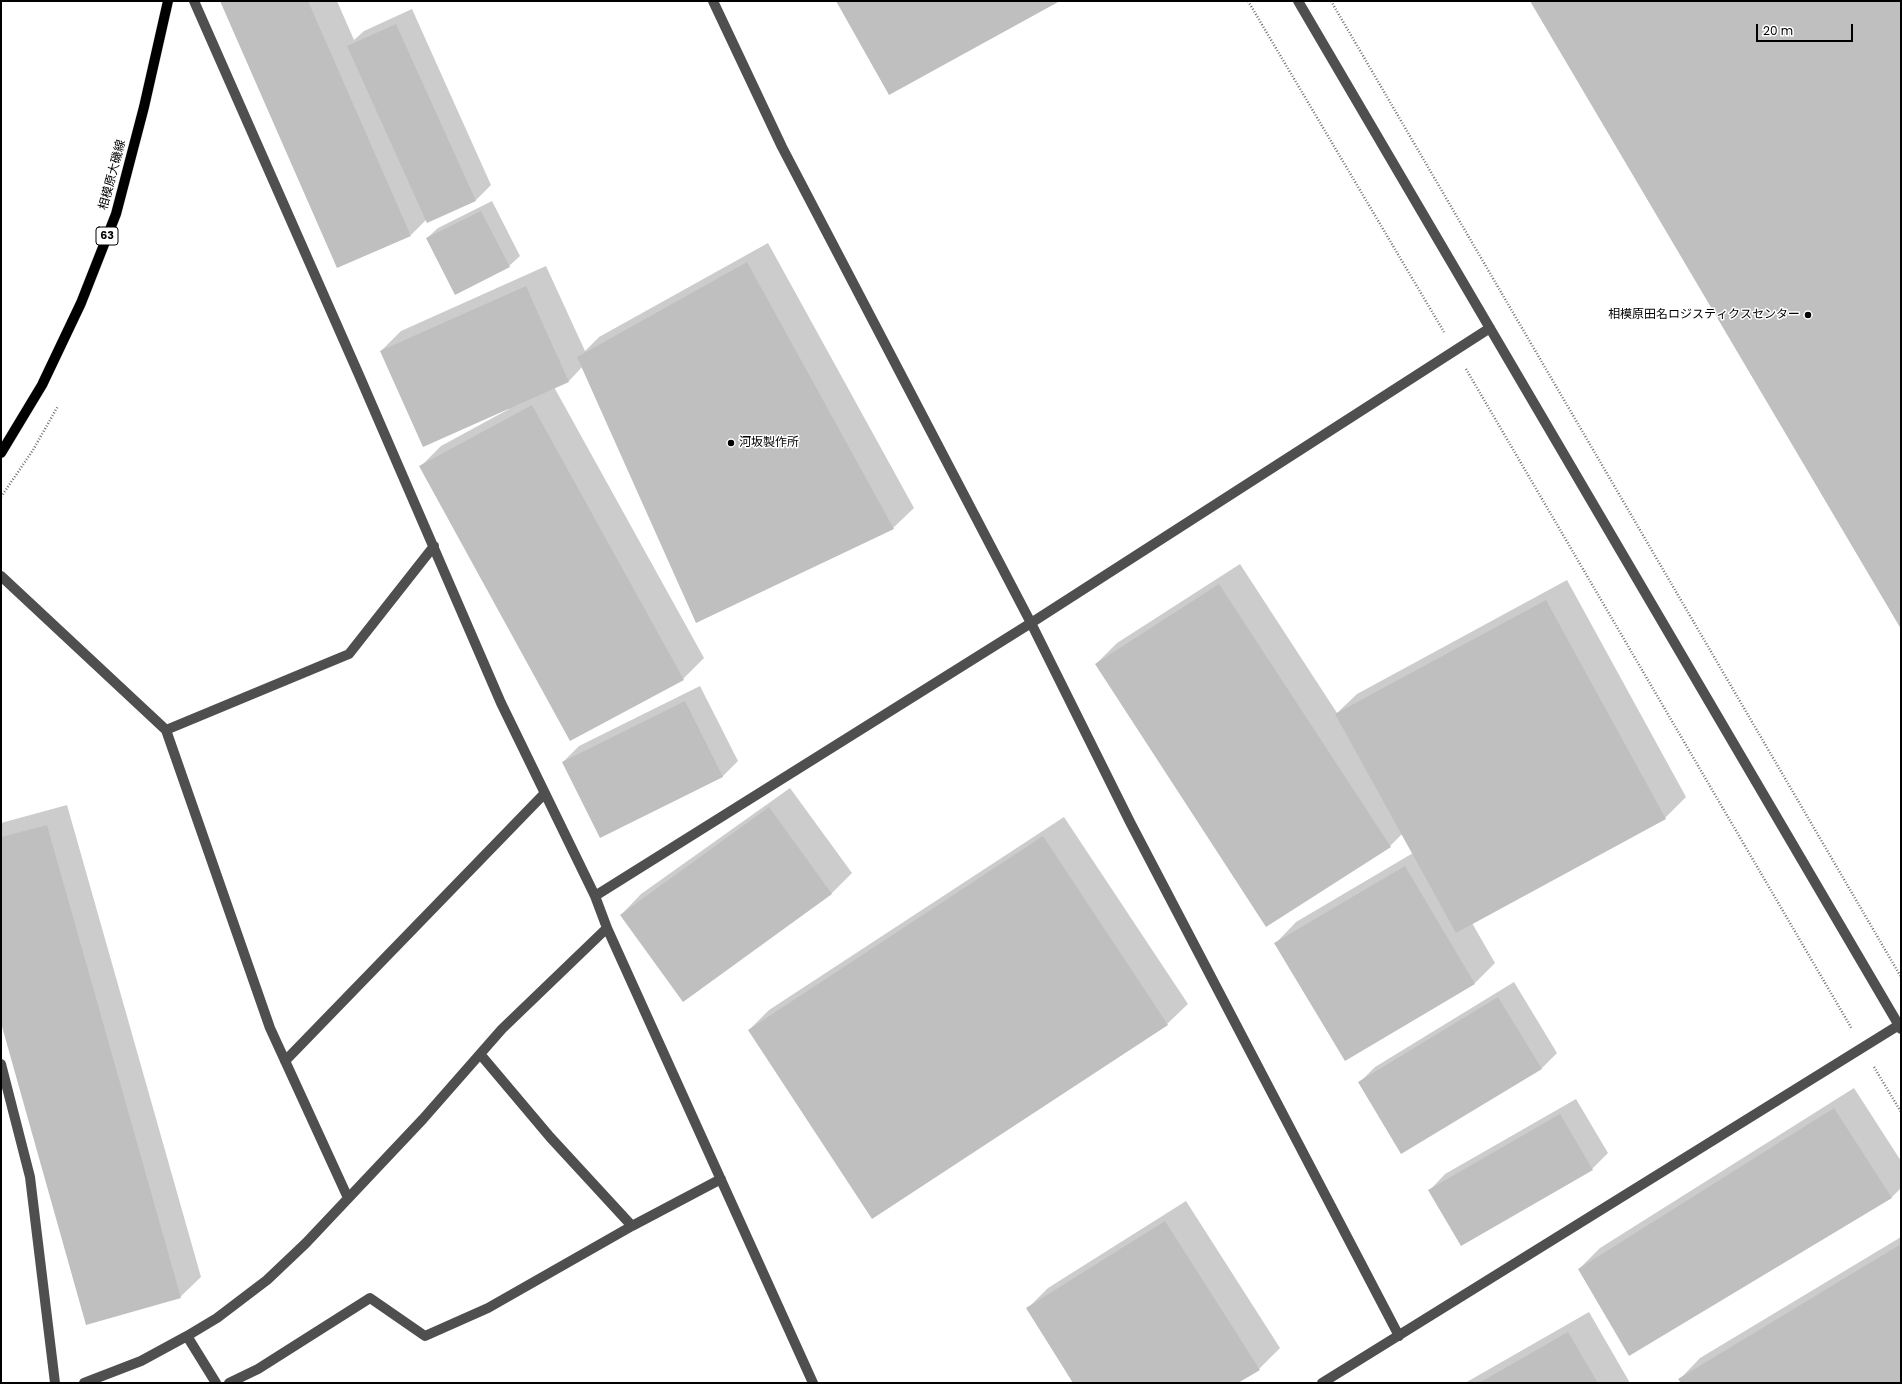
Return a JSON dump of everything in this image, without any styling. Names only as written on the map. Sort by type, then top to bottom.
[{"type":"main road","name":"相模原大磯線","points":[[1,453],[42,385],[81,303],[116,214],[144,107],[168,1]]},
{"type":"street","points":[[194,1],[434,546],[501,703],[596,896],[607,928],[813,1383]]},
{"type":"street","points":[[713,1],[782,147],[1031,623],[1130,822],[1399,1336]]},
{"type":"street","points":[[1298,1],[1900,1028],[1863,1048],[1322,1383]]},
{"type":"street","points":[[596,896],[1031,623],[1490,328]]},
{"type":"street","points":[[166,730],[349,654],[434,546]]},
{"type":"street","points":[[1,576],[166,730],[270,1028],[348,1198]]},
{"type":"street","points":[[285,1061],[545,793]]},
{"type":"street","points":[[84,1383],[141,1360],[187,1336],[217,1318],[267,1280],[306,1243],[502,1029],[607,928]]},
{"type":"street","points":[[480,1054],[550,1137],[632,1226]]},
{"type":"street","points":[[1,1064],[30,1177],[55,1383]]},
{"type":"street","points":[[229,1383],[258,1369],[370,1298],[425,1336],[488,1308],[632,1226],[721,1179]]},
{"type":"street","points":[[187,1336],[216,1383]]},
{"type":"path","points":[[1248,1],[1455,350],[1901,1112]]},
{"type":"path","points":[[1330,1],[1901,977]]},
{"type":"building","points":[[220,1],[308,1],[411,236],[337,268]]},
{"type":"building","points":[[836,1],[1060,1],[889,95]]},
{"type":"building","name":"相模原田名ロジスティクスセンター","points":[[1530,1],[1901,1],[1901,629]]},
{"type":"building","points":[[396,24],[476,201],[427,223],[347,46]]},
{"type":"building","points":[[481,211],[510,267],[455,295],[426,238]]},
{"type":"building","name":"河坂製作所","points":[[747,262],[894,529],[696,623],[577,357]]},
{"type":"building","points":[[526,286],[569,382],[423,447],[380,351]]},
{"type":"building","points":[[532,405],[684,680],[570,741],[419,466]]},
{"type":"building","points":[[1219,584],[1391,847],[1266,927],[1095,664]]},
{"type":"building","points":[[1546,600],[1666,819],[1456,933],[1335,714]]},
{"type":"building","points":[[685,701],[723,777],[600,838],[562,762]]},
{"type":"building","points":[[769,807],[832,894],[683,1002],[620,915]]},
{"type":"building","points":[[47,825],[181,1298],[86,1325],[1,1023],[1,837]]},
{"type":"building","points":[[1043,836],[1168,1025],[872,1219],[748,1030]]},
{"type":"building","points":[[1405,866],[1475,984],[1345,1061],[1274,943]]},
{"type":"building","points":[[1498,997],[1542,1069],[1401,1154],[1358,1082]]},
{"type":"building","points":[[1834,1108],[1892,1198],[1629,1356],[1578,1269]]},
{"type":"building","points":[[1560,1114],[1593,1170],[1461,1246],[1428,1190]]},
{"type":"building","points":[[1165,1221],[1260,1370],[1238,1383],[1073,1383],[1026,1308]]},
{"type":"building","points":[[1901,1244],[1901,1383],[1681,1383],[1678,1379]]},
{"type":"building","points":[[1568,1332],[1598,1383],[1479,1383]]},
{"type":"place","name":"相模原田名ロジスティクスセンター","points":[[1808,315]]},
{"type":"place","name":"河坂製作所","points":[[731,443]]}]
